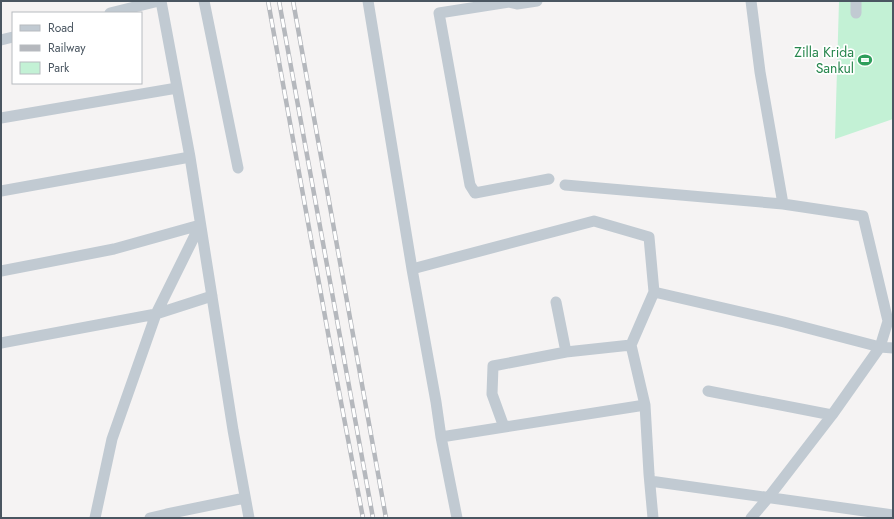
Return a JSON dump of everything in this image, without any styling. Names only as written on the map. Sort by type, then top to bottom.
[{"type":"street","points":[[114,12],[160,1],[190,157],[233,430],[249,518]]},
{"type":"street","points":[[204,1],[238,168]]},
{"type":"street","points":[[368,1],[412,269],[441,437],[457,518]]},
{"type":"street","points":[[537,1],[517,4],[509,2],[439,13],[470,185],[475,193],[549,179]]},
{"type":"street","points":[[751,1],[760,72],[784,204]]},
{"type":"street","points":[[856,1],[856,13]]},
{"type":"street","points":[[1,40],[12,37]]},
{"type":"street","points":[[1,118],[177,88]]},
{"type":"street","points":[[1,191],[190,157]]},
{"type":"street","points":[[565,185],[784,204],[863,216],[888,321],[880,346],[832,415],[751,518]]},
{"type":"street","points":[[412,269],[594,221],[649,237],[654,292],[631,345],[645,405],[654,518]]},
{"type":"street","points":[[1,272],[114,249],[200,225]]},
{"type":"street","points":[[95,518],[112,439],[156,314],[200,225]]},
{"type":"street","points":[[654,292],[893,348]]},
{"type":"street","points":[[1,343],[156,314],[212,296]]},
{"type":"street","points":[[556,302],[566,352]]},
{"type":"street","points":[[504,427],[492,394],[493,366],[566,352],[631,345]]},
{"type":"street","points":[[708,391],[832,415]]},
{"type":"street","points":[[441,437],[645,405]]},
{"type":"street","points":[[650,481],[893,515]]},
{"type":"street","points":[[150,518],[168,516],[245,498]]},
{"type":"green space","name":"Zilla Krida Sankul","points":[[839,1],[893,1],[893,119],[835,139]]},
{"type":"railway","points":[[268,1],[363,518]]},
{"type":"railway","points":[[279,1],[373,518]]},
{"type":"railway","points":[[293,1],[386,518]]},
{"type":"place","name":"Zilla Krida Sankul","points":[[865,60]]}]
